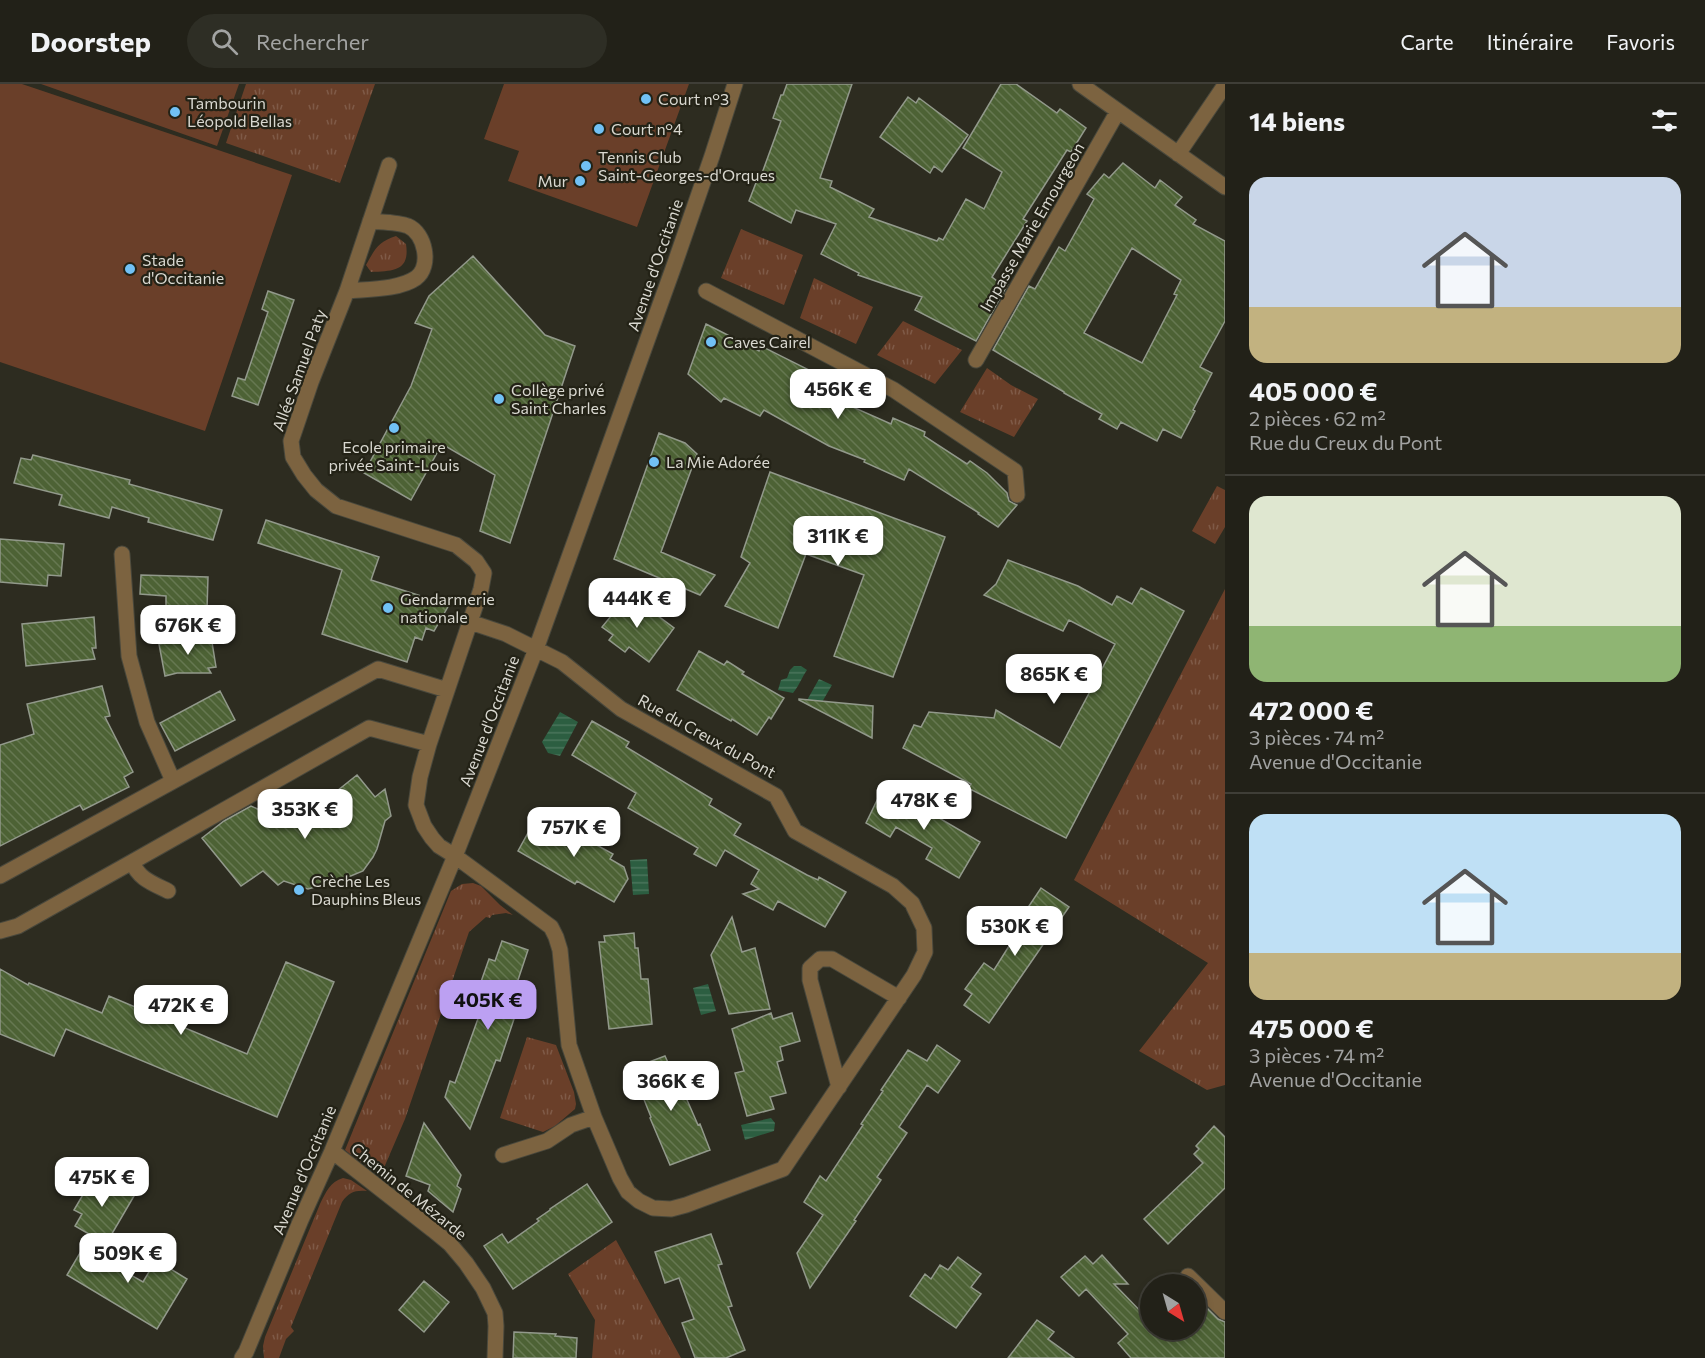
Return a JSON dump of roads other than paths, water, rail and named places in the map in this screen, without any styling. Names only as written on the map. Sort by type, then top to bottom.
[{"type":"street","name":"Avenue d'Occitanie","points":[[242,1358],[250,1351],[300,1222],[332,1151],[455,855],[536,649],[679,252],[735,84]]},
{"type":"street","points":[[1080,84],[1225,187]]},
{"type":"street","points":[[1178,153],[1225,85]]},
{"type":"street","name":"Impasse Marie Emourgeon","points":[[976,360],[1118,111]]},
{"type":"street","name":"Allée Samuel Paty","points":[[389,165],[347,291],[311,382],[291,441],[293,457],[304,476],[316,490],[336,506],[456,545],[476,561],[484,573],[482,589],[429,744]]},
{"type":"street","points":[[347,291],[381,289],[400,284],[417,278],[425,264],[423,245],[418,234],[408,226],[370,221]]},
{"type":"street","points":[[706,291],[894,390],[980,446],[1016,471],[1017,495]]},
{"type":"street","points":[[122,554],[129,656],[147,722],[173,781]]},
{"type":"street","name":"Rue du Creux du Pont","points":[[429,744],[420,777],[416,806],[424,826],[439,846],[455,855],[551,927],[560,950],[568,1045],[594,1117],[628,1192],[653,1208],[671,1209],[783,1169],[914,975],[925,952],[924,928],[912,903],[893,886],[795,831],[776,796],[621,709],[562,662],[506,634],[470,622]]},
{"type":"street","points":[[0,876],[378,669],[447,690]]},
{"type":"street","points":[[0,931],[18,926],[369,728],[429,744]]},
{"type":"street","points":[[132,862],[142,879],[168,891]]},
{"type":"street","points":[[839,1087],[810,980],[810,968],[820,959],[832,959],[898,998]]},
{"type":"street","points":[[503,1155],[548,1141],[571,1125],[594,1117]]},
{"type":"street","name":"Chemin de Mézarde","points":[[332,1151],[450,1244],[466,1263],[483,1288],[495,1312],[495,1358]]},
{"type":"street","points":[[1206,1294],[1225,1312]]},
{"type":"place","name":"Court n°3","points":[[646,99]]},
{"type":"place","name":"Tambourin Léopold Bellas","points":[[175,112]]},
{"type":"place","name":"Court n°4","points":[[599,129]]},
{"type":"place","name":"Tennis Club Saint-Georges-d'Orques","points":[[586,166]]},
{"type":"place","name":"Mur","points":[[580,181]]},
{"type":"place","name":"Stade d'Occitanie","points":[[130,269]]},
{"type":"place","name":"Caves Cairel","points":[[711,342]]},
{"type":"place","name":"Collège privé Saint Charles","points":[[499,399]]},
{"type":"place","name":"Ecole primaire privée Saint-Louis","points":[[394,428]]},
{"type":"place","name":"La Mie Adorée","points":[[654,462]]},
{"type":"place","name":"Gendarmerie nationale","points":[[388,608]]},
{"type":"place","name":"Crèche Les Dauphins Bleus","points":[[299,890]]}]
